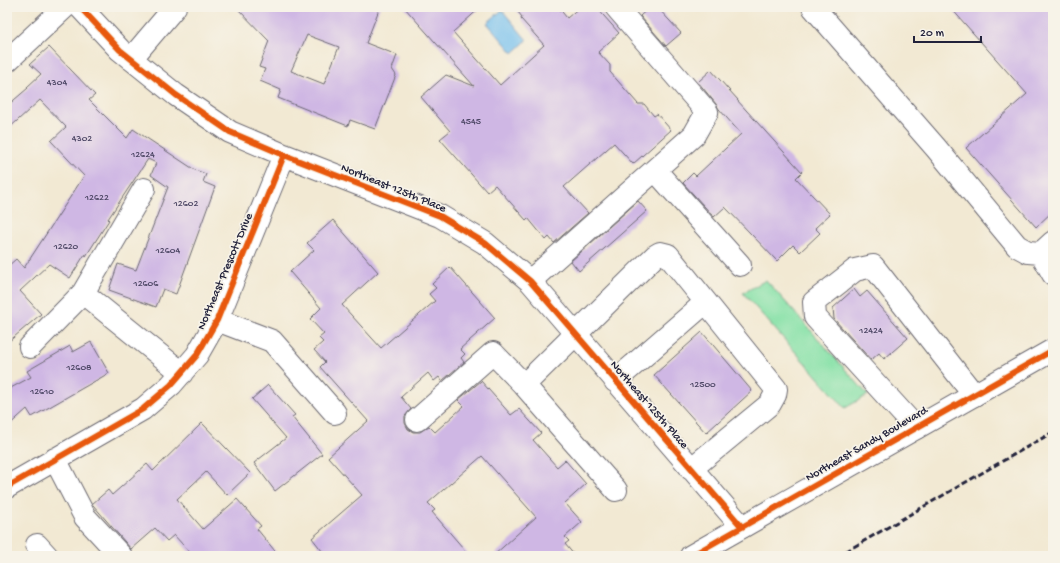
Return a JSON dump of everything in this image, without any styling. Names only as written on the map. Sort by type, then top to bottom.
[{"type":"street","points":[[7,61],[65,7]]},
{"type":"street","name":"Northeast 125th Place","points":[[80,7],[120,50],[176,95],[230,132],[284,156],[440,216],[484,243],[530,281],[742,527]]},
{"type":"street","points":[[131,59],[175,7]]},
{"type":"street","points":[[530,281],[694,135],[707,112],[616,7]]},
{"type":"street","points":[[813,7],[936,148],[1017,246],[1028,252],[1047,247],[1053,274]]},
{"type":"street","name":"Northeast Prescott Drive","points":[[7,487],[142,409],[172,385],[197,355],[217,320],[284,156]]},
{"type":"street","points":[[655,170],[740,265]]},
{"type":"street","points":[[30,346],[83,293],[144,189]]},
{"type":"street","points":[[524,385],[655,256],[660,253],[668,254],[776,388],[775,395],[770,404],[691,469]]},
{"type":"street","points":[[916,428],[815,317],[814,302],[855,270],[873,266],[974,395]]},
{"type":"street","points":[[83,293],[182,373]]},
{"type":"street","points":[[615,381],[706,302]]},
{"type":"street","points":[[217,320],[272,341],[334,413]]},
{"type":"street","name":"Northeast Sandy Boulevard","points":[[691,556],[1053,350]]},
{"type":"street","points":[[417,420],[493,353],[524,385],[616,490]]},
{"type":"street","points":[[55,459],[85,517],[121,556]]},
{"type":"green space","points":[[766,280],[868,395],[845,408],[743,293]]},
{"type":"water","points":[[502,10],[527,40],[513,53],[487,23]]},
{"type":"building","points":[[236,7],[380,7],[366,43],[397,55],[392,69],[396,75],[375,129],[350,120],[348,126],[278,98],[281,90],[260,81],[265,69],[259,67],[269,41]],"holes":[[[307,35],[339,47],[324,84],[291,71]]]},
{"type":"building","points":[[404,7],[481,7],[453,32],[500,85],[544,45],[521,19],[522,17],[514,7],[558,7],[567,18],[580,7],[596,7],[619,33],[598,52],[610,65],[610,72],[638,104],[644,104],[654,116],[657,114],[671,130],[633,164],[614,143],[564,187],[588,213],[554,243],[549,237],[546,240],[528,218],[526,220],[495,185],[487,192],[440,139],[450,131],[421,97],[446,75],[474,86]]},
{"type":"building","points":[[650,7],[657,7],[681,33],[666,46],[640,16]]},
{"type":"building","points":[[950,7],[1053,7],[1053,211],[1036,227],[966,148],[1027,94]]},
{"type":"building","points":[[49,47],[95,95],[89,100],[127,138],[133,129],[195,170],[206,174],[203,182],[215,187],[176,294],[163,289],[156,307],[109,290],[118,264],[136,270],[168,187],[151,175],[156,163],[148,159],[108,219],[109,220],[86,256],[85,254],[70,278],[49,264],[20,291],[41,314],[7,343],[7,267],[16,259],[24,268],[84,176],[51,141],[66,127],[40,100],[7,130],[7,106],[28,88],[27,87],[41,74],[30,64]]},
{"type":"building","points":[[711,70],[802,172],[796,178],[830,214],[815,228],[820,233],[800,252],[793,245],[777,261],[725,207],[714,217],[683,183],[693,173],[696,176],[741,134],[698,82]]},
{"type":"building","points":[[638,201],[647,211],[579,271],[571,261]]},
{"type":"building","points":[[333,220],[378,272],[342,305],[381,348],[435,301],[429,294],[436,288],[432,284],[450,267],[495,318],[460,349],[465,354],[461,358],[464,362],[442,381],[439,377],[434,381],[428,373],[401,397],[411,409],[405,416],[405,423],[408,429],[413,432],[420,432],[429,426],[435,432],[464,406],[458,400],[481,381],[511,415],[519,409],[541,433],[533,440],[557,467],[565,460],[586,484],[565,503],[582,522],[565,537],[569,541],[565,544],[575,556],[493,556],[536,517],[482,456],[428,503],[435,510],[432,512],[470,556],[326,556],[312,538],[362,495],[328,457],[368,421],[320,367],[325,362],[314,350],[323,342],[319,338],[324,334],[310,319],[321,308],[290,272],[314,250],[307,243]]},
{"type":"building","points":[[854,289],[860,297],[867,291],[908,338],[884,359],[879,353],[871,360],[834,319],[833,308]]},
{"type":"building","points":[[702,332],[752,391],[706,433],[654,375]]},
{"type":"building","points":[[91,342],[109,373],[32,417],[27,409],[7,427],[7,390],[31,377],[27,371],[70,346],[73,352]]},
{"type":"building","points":[[268,385],[295,415],[292,417],[322,454],[275,491],[254,463],[286,438],[252,399]]},
{"type":"building","points":[[202,423],[250,473],[227,495],[206,472],[177,499],[203,529],[237,499],[261,526],[257,529],[279,556],[193,556],[174,535],[167,541],[155,528],[131,549],[92,504],[108,490],[112,495],[147,464],[153,471]]},
{"type":"railway","points":[[838,556],[1053,432]]},
{"type":"cycle path","points":[[80,7],[120,50],[176,95],[230,132],[284,155],[440,216],[485,243],[530,281],[742,527]]},
{"type":"cycle path","points":[[7,487],[143,409],[171,385],[197,355],[217,320],[284,155]]},
{"type":"cycle path","points":[[691,556],[1053,350]]}]
